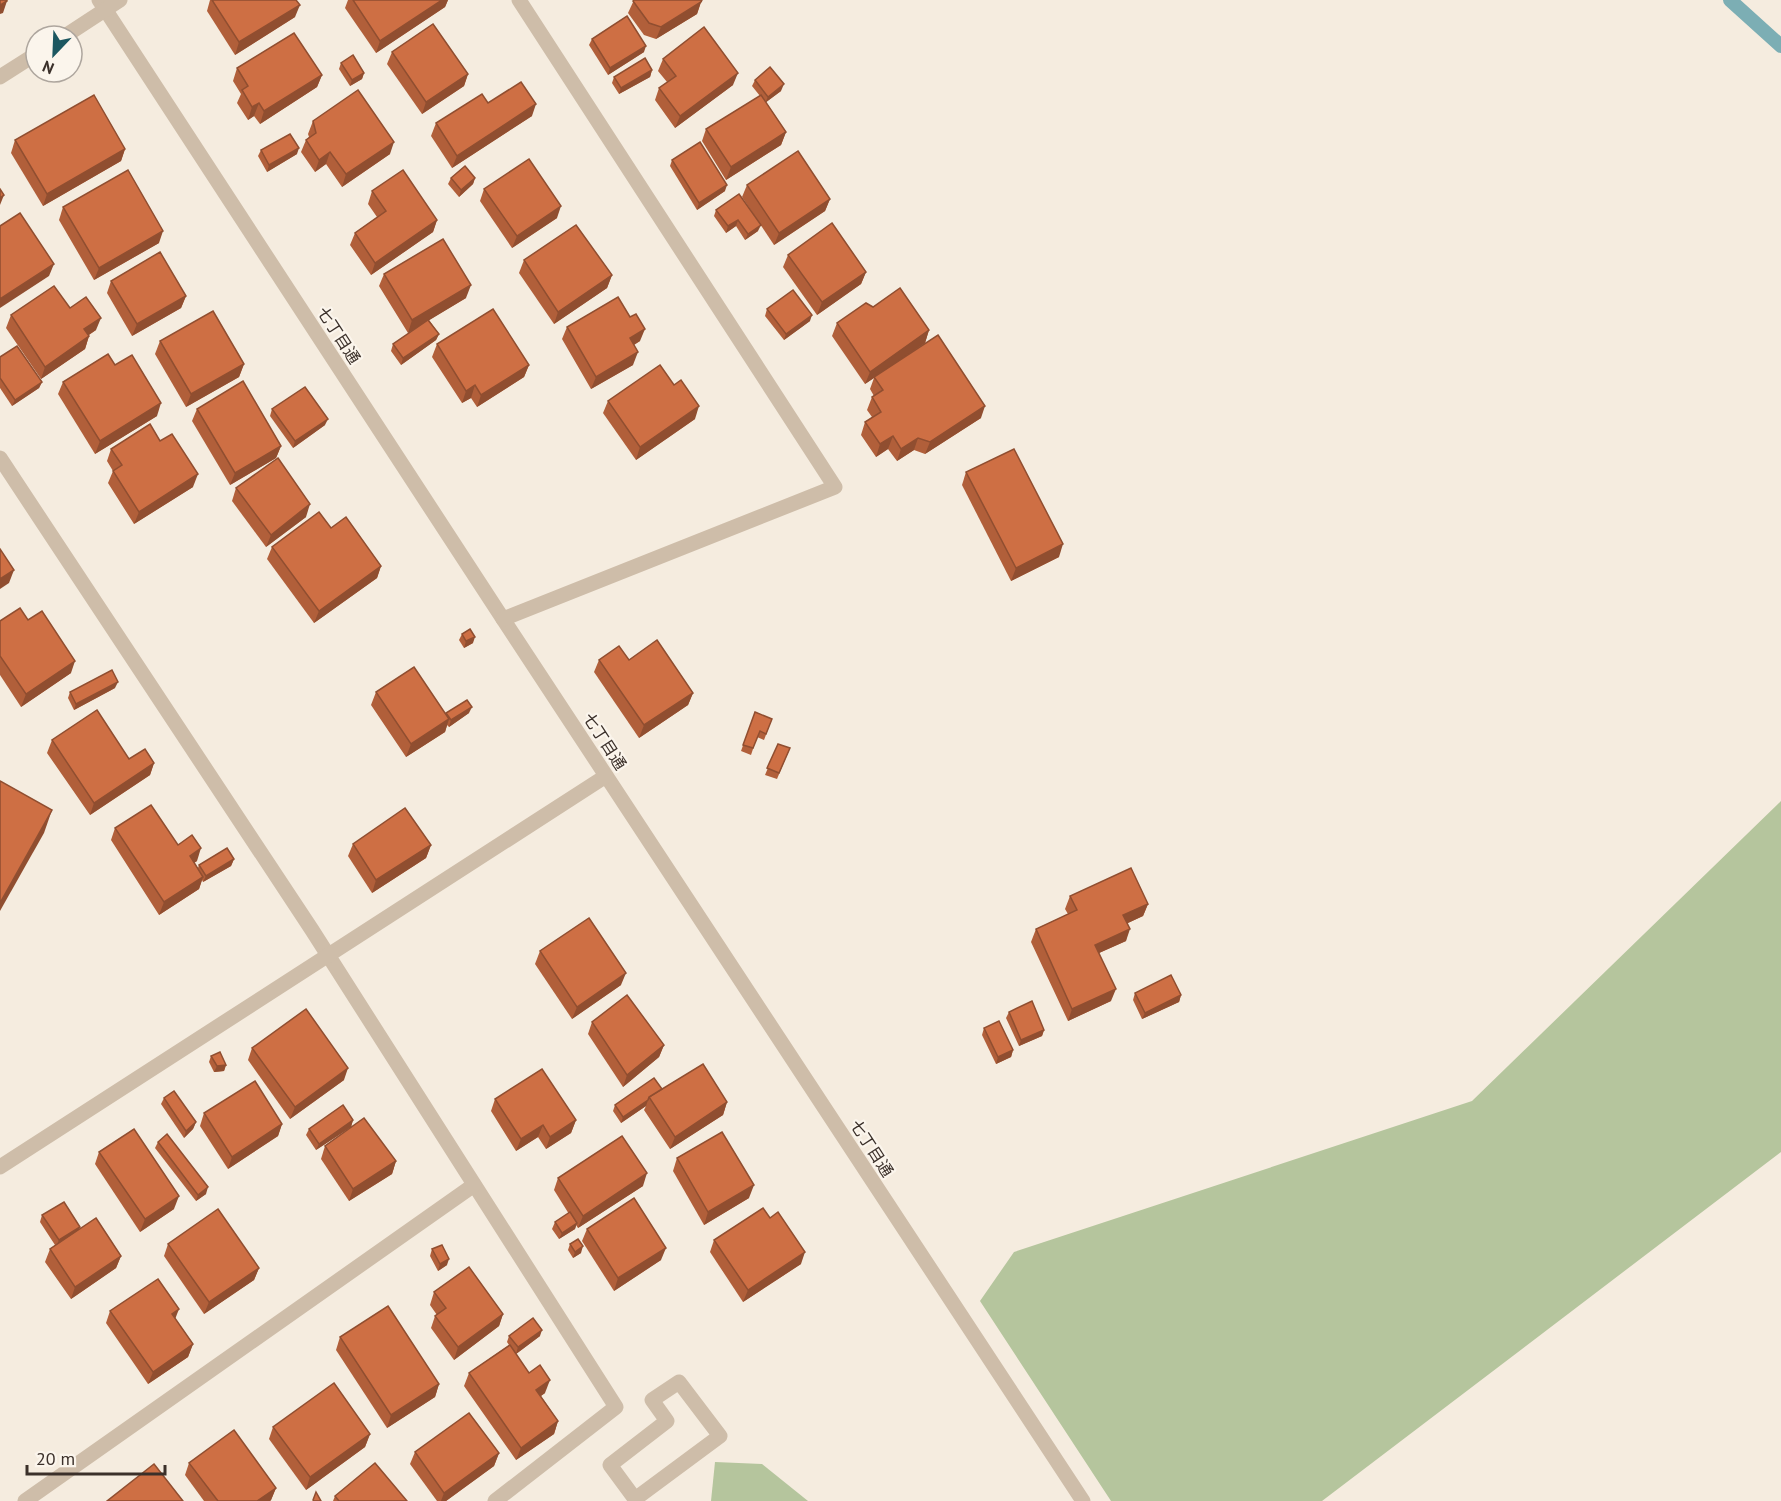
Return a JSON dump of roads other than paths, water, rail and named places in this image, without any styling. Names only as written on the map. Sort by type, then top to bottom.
[{"type":"street","points":[[80,24],[103,5],[120,0]]},
{"type":"street","points":[[503,619],[835,488],[519,0]]},
{"type":"street","name":"七丁目通","points":[[103,5],[503,619],[1083,1501]]},
{"type":"street","points":[[0,77],[24,62]]},
{"type":"street","points":[[0,458],[328,956],[616,1407],[495,1501]]},
{"type":"street","points":[[0,1167],[606,776]]},
{"type":"street","points":[[24,1501],[474,1185]]},
{"type":"street","points":[[678,1382],[720,1436],[635,1499],[610,1465],[667,1421],[652,1400],[678,1382]]},
{"type":"waterway","points":[[1730,0],[1781,46]]}]
